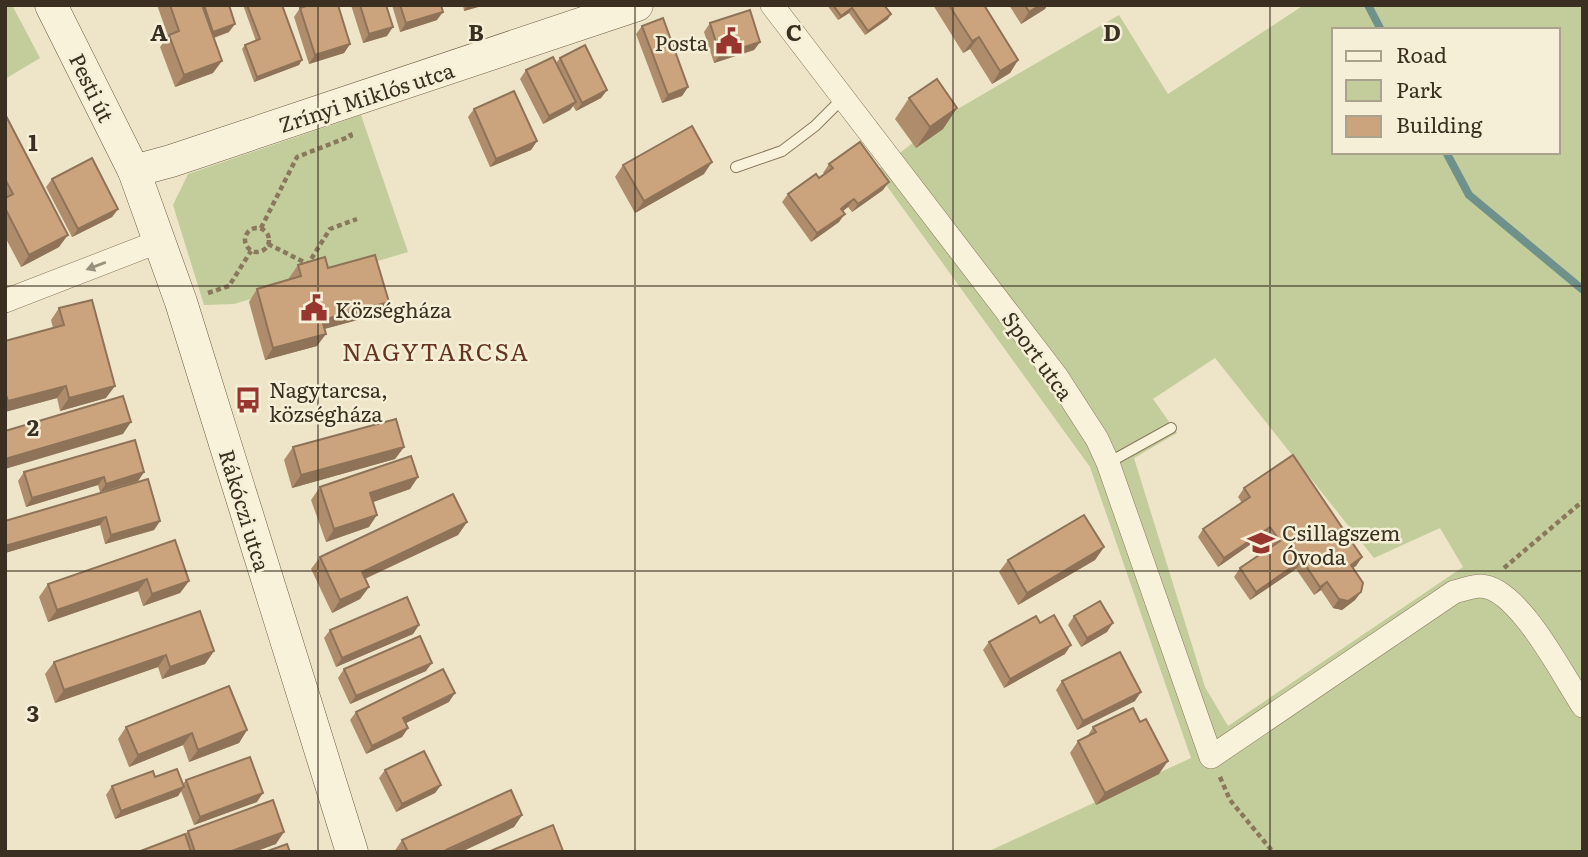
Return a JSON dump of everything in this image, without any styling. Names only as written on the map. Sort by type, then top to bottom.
[{"type":"main road","name":"Pesti út","points":[[51,5],[134,170]]},
{"type":"main road","name":"Zrínyi Miklós utca","points":[[134,170],[638,5]]},
{"type":"main road","name":"Rákóczi utca","points":[[134,170],[181,302],[352,852]]},
{"type":"street","name":"Sport utca","points":[[772,5],[1056,377],[1097,439],[1108,463],[1211,757]]},
{"type":"street","points":[[5,301],[160,241]]},
{"type":"street","points":[[1211,757],[1454,592],[1482,586],[1507,598],[1520,610],[1583,706]]},
{"type":"lane","points":[[736,167],[782,151],[816,126],[844,97]]},
{"type":"lane","points":[[1108,463],[1171,428]]},
{"type":"path","points":[[261,228],[269,235],[268,244],[262,252],[251,251],[245,245],[247,232],[261,228],[297,157],[351,136],[340,104]]},
{"type":"path","points":[[268,244],[307,264],[330,229],[357,219]]},
{"type":"path","points":[[181,302],[229,286],[251,251]]},
{"type":"path","points":[[1482,586],[1583,501]]},
{"type":"path","points":[[1211,757],[1230,800],[1273,852]]},
{"type":"green space","points":[[5,5],[12,5],[40,58],[5,79]]},
{"type":"green space","points":[[1304,5],[1583,5],[1583,852],[987,852],[1191,758],[1090,467],[876,171],[956,110],[1119,15],[1168,94]],"holes":[[[1215,358],[1374,558],[1440,528],[1463,567],[1228,726],[1205,687],[1134,458],[1177,433],[1153,399]]]},
{"type":"green space","points":[[361,115],[408,252],[234,304],[204,305],[173,205],[188,174]]},
{"type":"building","points":[[170,5],[202,5],[222,61],[184,75],[169,35],[179,31]]},
{"type":"building","points":[[204,5],[229,5],[235,24],[213,32]]},
{"type":"building","points":[[247,5],[282,5],[302,60],[257,77],[245,45],[260,39]]},
{"type":"building","points":[[309,5],[338,5],[350,44],[315,55],[300,8]]},
{"type":"building","points":[[360,5],[386,5],[393,27],[369,34]]},
{"type":"building","points":[[400,5],[441,5],[443,12],[406,23]]},
{"type":"building","points":[[833,5],[884,5],[891,14],[868,31],[852,8],[841,16]]},
{"type":"building","points":[[949,5],[984,5],[1018,60],[1000,71],[979,37],[972,41]]},
{"type":"building","points":[[1025,5],[1040,5],[1029,12]]},
{"type":"building","name":"Posta","points":[[750,10],[760,42],[720,55],[710,23]]},
{"type":"building","points":[[663,18],[688,87],[668,95],[642,26]]},
{"type":"building","points":[[585,45],[607,90],[582,103],[560,58]]},
{"type":"building","points":[[553,57],[576,102],[549,116],[526,70]]},
{"type":"building","points":[[937,79],[957,108],[930,127],[909,98]]},
{"type":"building","points":[[514,91],[537,141],[496,159],[474,109]]},
{"type":"building","points":[[5,114],[68,235],[29,255],[5,208],[5,198],[13,194],[5,179]]},
{"type":"building","points":[[692,126],[712,162],[644,201],[623,165]]},
{"type":"building","points":[[860,142],[889,182],[858,204],[854,199],[848,203],[841,209],[845,214],[817,233],[788,194],[816,174],[819,178],[833,168],[829,164]]},
{"type":"building","points":[[92,158],[118,209],[78,229],[52,179]]},
{"type":"building","name":"Községháza","points":[[375,255],[389,302],[322,320],[326,334],[273,348],[257,289],[301,276],[298,265],[325,257],[328,268]]},
{"type":"building","points":[[92,300],[115,386],[69,398],[66,386],[8,401],[5,392],[5,341],[64,325],[59,308]]},
{"type":"building","points":[[123,396],[131,422],[5,459],[5,431]]},
{"type":"building","points":[[396,419],[404,447],[301,475],[293,447]]},
{"type":"building","points":[[135,440],[144,472],[106,484],[104,477],[32,498],[24,472]]},
{"type":"building","points":[[1293,455],[1362,557],[1351,565],[1363,583],[1361,592],[1348,601],[1339,599],[1327,582],[1320,587],[1302,560],[1256,592],[1240,568],[1280,541],[1270,527],[1224,558],[1203,529],[1250,497],[1244,488]]},
{"type":"building","points":[[411,456],[418,477],[370,493],[377,515],[334,529],[320,487]]},
{"type":"building","points":[[148,479],[160,521],[111,535],[106,517],[5,546],[5,521]]},
{"type":"building","points":[[453,494],[467,522],[362,572],[369,587],[340,600],[320,557]]},
{"type":"building","points":[[1084,515],[1104,547],[1027,593],[1008,560]]},
{"type":"building","points":[[175,540],[189,581],[152,594],[147,579],[57,610],[48,584]]},
{"type":"building","points":[[407,597],[419,625],[342,658],[330,630]]},
{"type":"building","points":[[1100,601],[1113,623],[1087,638],[1074,616]]},
{"type":"building","points":[[200,611],[214,651],[170,667],[166,655],[64,690],[54,662]]},
{"type":"building","points":[[1054,615],[1071,645],[1010,679],[989,642],[1036,616],[1040,623]]},
{"type":"building","points":[[420,636],[432,663],[356,696],[344,669]]},
{"type":"building","points":[[1120,652],[1141,692],[1083,721],[1062,681]]},
{"type":"building","points":[[443,669],[455,693],[403,718],[408,728],[372,746],[356,712]]},
{"type":"building","points":[[229,686],[247,730],[198,750],[192,733],[138,755],[126,727]]},
{"type":"building","points":[[1133,708],[1140,722],[1146,719],[1168,761],[1105,793],[1078,741],[1096,732],[1093,727]]},
{"type":"building","points":[[424,751],[441,785],[402,804],[385,770]]},
{"type":"building","points":[[250,757],[263,793],[200,817],[186,780]]},
{"type":"building","points":[[177,769],[184,787],[121,811],[112,786],[153,771],[155,777]]},
{"type":"building","points":[[511,790],[522,815],[446,852],[408,852],[402,840]]},
{"type":"building","points":[[273,800],[284,832],[229,852],[195,852],[188,831]]},
{"type":"building","points":[[553,825],[563,851],[488,852]]},
{"type":"building","points":[[185,834],[191,852],[138,852]]},
{"type":"building","points":[[287,844],[290,852],[265,852]]},
{"type":"waterway","points":[[1368,5],[1380,28]]},
{"type":"waterway","points":[[1447,154],[1469,195],[1583,290]]},
{"type":"place","name":"Posta","points":[[729,41]]},
{"type":"place","name":"Községháza","points":[[314,308]]},
{"type":"place","name":"Nagytarcsa, községháza","points":[[248,400]]},
{"type":"place","name":"Csillagszem Óvoda","points":[[1261,543]]},
{"type":"district","name":"NAGYTARCSA","points":[[436,350]]}]
